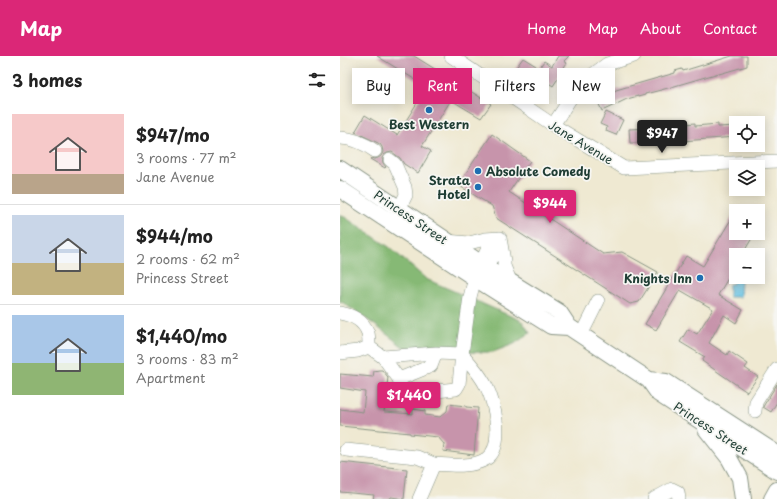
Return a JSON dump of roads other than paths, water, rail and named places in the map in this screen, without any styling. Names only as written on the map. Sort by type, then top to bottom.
[{"type":"main road","name":"Princess Street","points":[[340,169],[446,241],[479,272],[511,283],[559,312],[575,331],[649,380],[658,394],[777,471]]},
{"type":"main road","name":"Princess Street","points":[[340,189],[479,272],[552,326],[575,331]]},
{"type":"main road","name":"Princess Street","points":[[649,380],[666,382],[777,454]]},
{"type":"main road","points":[[698,419],[729,458],[740,478],[743,499]]},
{"type":"main road","points":[[772,499],[777,490]]},
{"type":"street","name":"Jane Avenue","points":[[451,56],[553,125],[624,168],[777,161]]},
{"type":"street","points":[[553,125],[580,84],[607,64],[634,56]]},
{"type":"street","points":[[340,138],[348,138],[366,145],[375,151]]},
{"type":"street","points":[[390,160],[395,164],[405,187],[406,195],[399,209]]},
{"type":"street","points":[[340,313],[353,317],[364,325],[368,335],[369,347],[383,357],[399,379],[401,387],[407,395],[415,399],[426,397],[436,391],[456,390],[459,384],[470,297],[479,272],[493,256],[500,238]]},
{"type":"street","points":[[446,241],[469,243],[485,239],[500,238]]},
{"type":"street","points":[[500,238],[504,266],[511,283]]},
{"type":"street","points":[[575,331],[598,301]]},
{"type":"street","points":[[340,353],[358,351],[369,347]]},
{"type":"street","points":[[399,379],[431,366],[436,354]]},
{"type":"street","points":[[346,450],[417,457],[434,464],[457,466],[475,464],[487,458],[494,450],[496,420],[492,400],[486,386],[474,367],[462,354],[383,357]]},
{"type":"street","points":[[756,411],[756,402],[777,369]]},
{"type":"street","points":[[419,499],[434,464]]},
{"type":"street","points":[[654,499],[672,489],[678,492],[679,499]]},
{"type":"water","points":[[729,284],[741,284],[740,297],[729,297]]},
{"type":"place","name":"Best Western","points":[[429,110]]},
{"type":"place","name":"Absolute Comedy","points":[[478,171]]},
{"type":"place","name":"Strata Hotel","points":[[478,187]]},
{"type":"place","name":"Knights Inn","points":[[700,278]]}]
